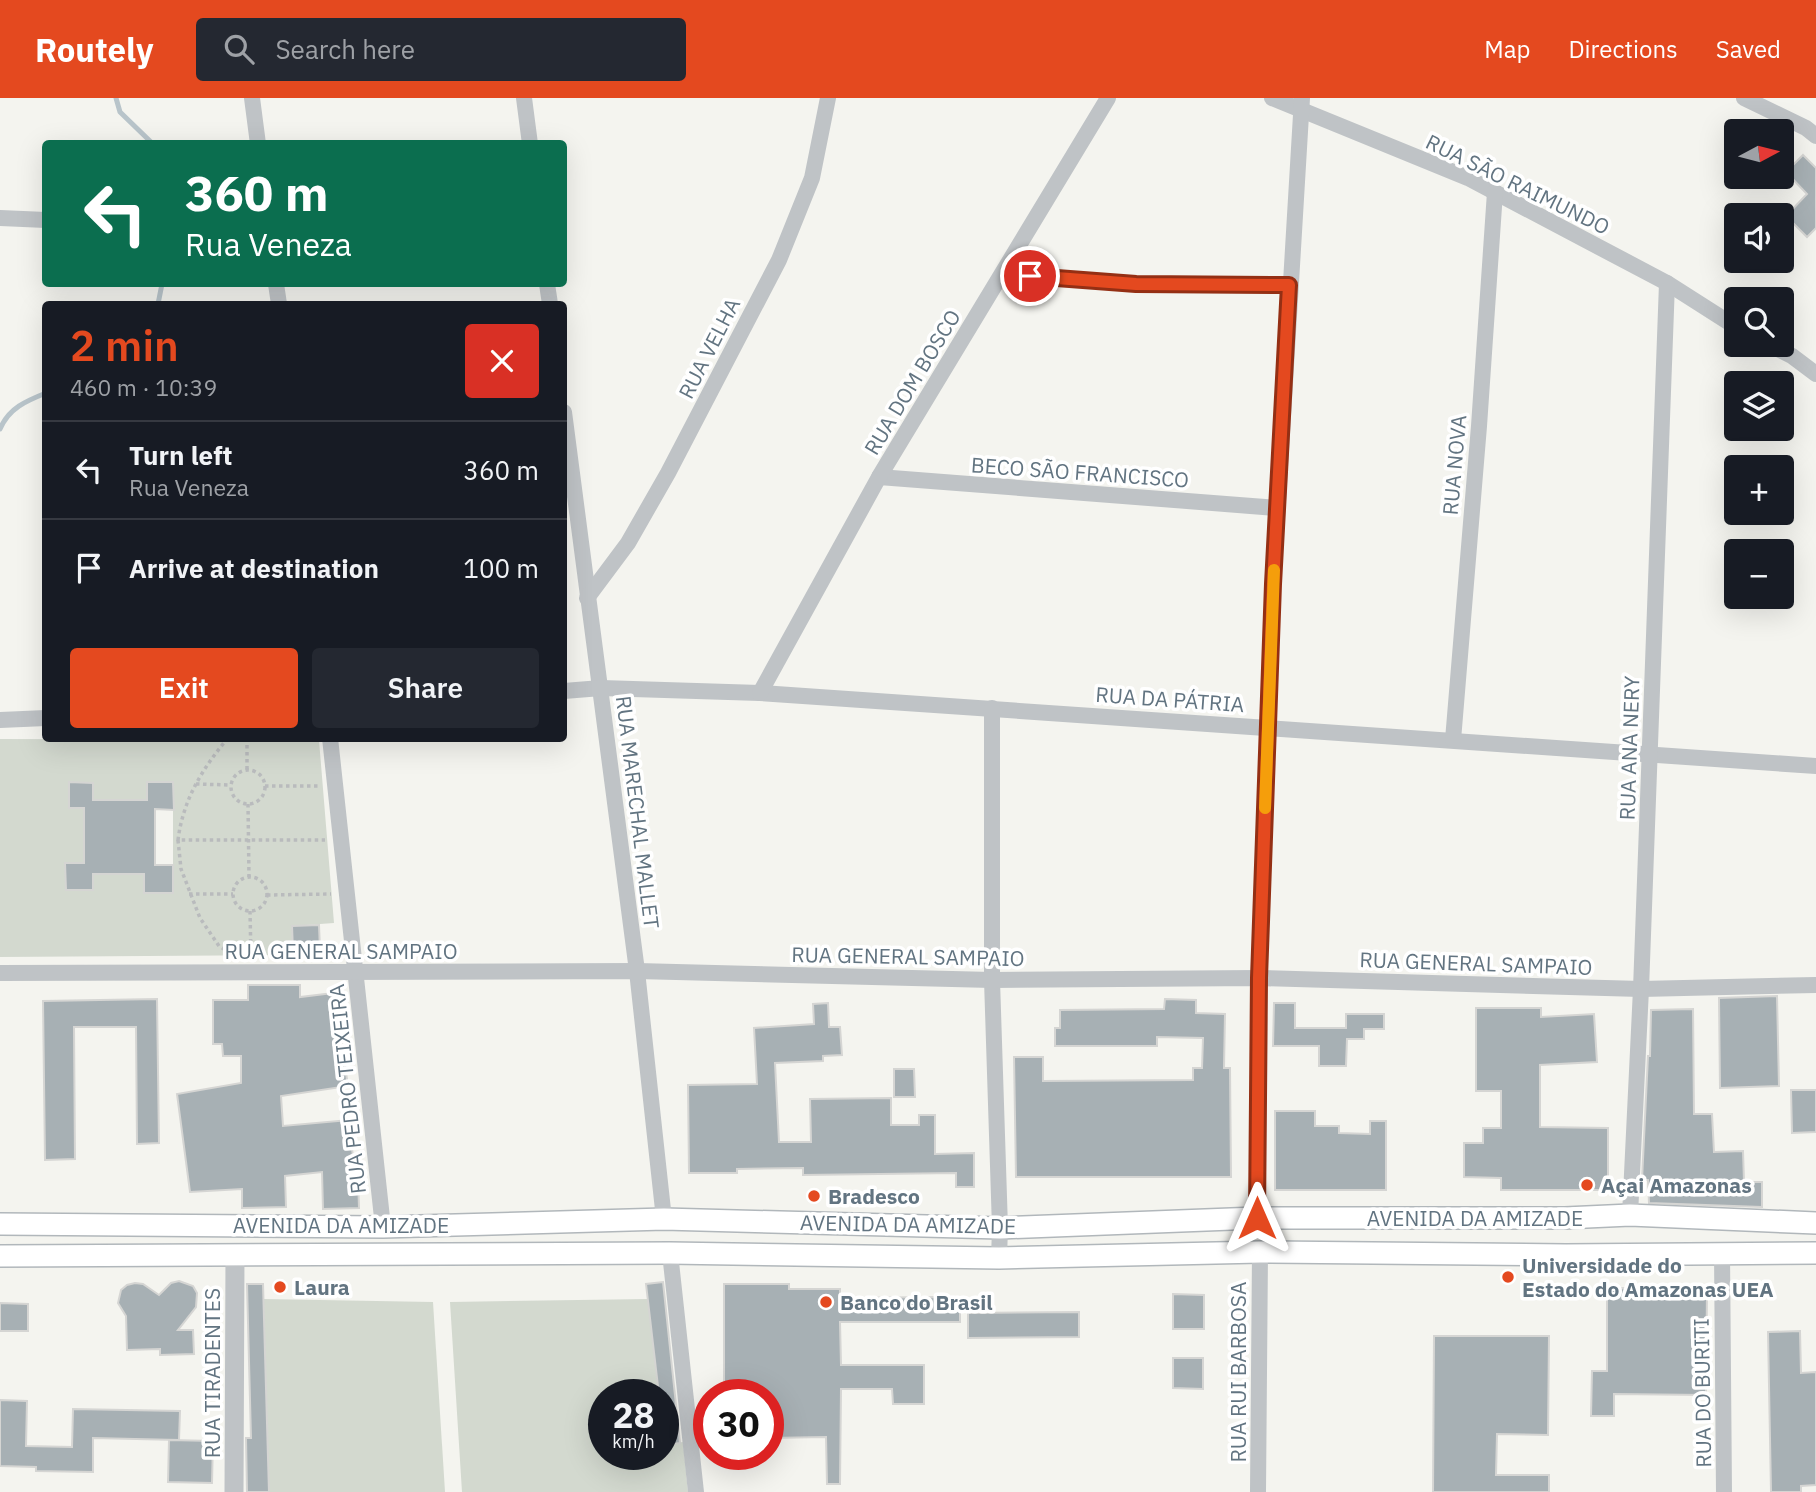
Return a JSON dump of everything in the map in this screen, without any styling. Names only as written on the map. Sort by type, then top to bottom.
[{"type":"main road","name":"AVENIDA DA AMIZADE","points":[[0,1224],[383,1227],[664,1219],[1000,1228],[1257,1218],[1629,1216],[1816,1223]]},
{"type":"main road","points":[[1565,1218],[1566,1255]]},
{"type":"main road","points":[[555,1221],[564,1253]]},
{"type":"main road","points":[[849,1223],[849,1254]]},
{"type":"main road","points":[[118,1225],[122,1255]]},
{"type":"main road","name":"AVENIDA DA AMIZADE","points":[[0,1256],[670,1253],[999,1258],[1259,1252],[1566,1255],[1816,1253]]},
{"type":"street","points":[[252,98],[257,140]]},
{"type":"street","points":[[524,98],[529,140]]},
{"type":"street","name":"RUA VELHA","points":[[587,598],[628,543],[668,473],[779,260],[811,178],[828,98]]},
{"type":"street","name":"RUA DOM BOSCO","points":[[760,693],[879,477],[1108,98]]},
{"type":"street","name":"RUA SÃO RAIMUNDO","points":[[1272,98],[1301,104],[1468,178],[1667,283],[1724,319]]},
{"type":"street","points":[[1744,98],[1806,128],[1816,136]]},
{"type":"street","points":[[1257,1218],[1259,978],[1268,727],[1277,508],[1301,104]]},
{"type":"street","name":"RUA NOVA","points":[[1453,740],[1480,413],[1494,192]]},
{"type":"street","points":[[0,218],[42,219]]},
{"type":"street","points":[[1003,274],[1136,284],[1289,285]]},
{"type":"street","name":"RUA ANA NERY","points":[[1629,1216],[1641,989],[1667,283]]},
{"type":"street","points":[[1793,357],[1816,374]]},
{"type":"street","name":"RUA MARECHAL MALLET","points":[[567,436],[637,971],[664,1219]]},
{"type":"street","name":"BECO SÃO FRANCISCO","points":[[879,477],[1277,508]]},
{"type":"street","name":"RUA DA PÁTRIA","points":[[567,691],[601,688],[760,693],[1816,766]]},
{"type":"street","points":[[992,708],[992,980],[999,1258]]},
{"type":"street","points":[[0,720],[42,718]]},
{"type":"street","name":"RUA PEDRO TEIXEIRA","points":[[330,742],[383,1227]]},
{"type":"street","name":"RUA GENERAL SAMPAIO","points":[[0,973],[637,971],[992,980],[1259,978],[1641,989],[1816,985]]},
{"type":"street","name":"RUA RUI BARBOSA","points":[[1258,1492],[1259,1252]]},
{"type":"street","points":[[670,1253],[695,1492]]},
{"type":"street","name":"RUA DO BURITI","points":[[1722,1253],[1724,1492]]},
{"type":"street","name":"RUA TIRADENTES","points":[[234,1492],[236,1255]]},
{"type":"path","points":[[225,742],[207,763],[181,817],[178,840],[181,869],[200,918],[219,946],[237,954],[251,955]]},
{"type":"path","points":[[247,742],[247,770]]},
{"type":"path","points":[[247,770],[256,771],[262,776],[265,786],[263,796],[248,804],[236,799],[231,785],[236,775],[247,770]]},
{"type":"path","points":[[196,784],[231,785]]},
{"type":"path","points":[[265,786],[335,787]]},
{"type":"path","points":[[248,804],[249,877]]},
{"type":"path","points":[[178,840],[341,840]]},
{"type":"path","points":[[249,877],[257,878],[263,883],[267,895],[260,907],[250,911],[237,906],[233,894],[237,881],[249,877]]},
{"type":"path","points":[[189,894],[233,894]]},
{"type":"path","points":[[267,895],[347,894]]},
{"type":"path","points":[[250,911],[251,972]]},
{"type":"shaded area","points":[[0,739],[42,739],[42,742],[319,742],[334,923],[292,926],[294,955],[0,957]],"holes":[[[147,782],[173,782],[173,893],[144,893],[144,874],[93,874],[93,890],[66,890],[66,863],[84,863],[84,808],[69,808],[69,783],[93,783],[93,800],[147,800]]]},
{"type":"shaded area","points":[[263,1299],[433,1302],[445,1492],[269,1492]]},
{"type":"shaded area","points":[[648,1299],[657,1379],[588,1379],[588,1470],[679,1470],[679,1442],[683,1442],[688,1492],[462,1492],[450,1302]]},
{"type":"building","points":[[1803,155],[1816,168],[1816,228],[1807,237],[1794,224],[1794,208],[1807,194],[1794,180],[1794,164]]},
{"type":"building","points":[[69,782],[93,783],[93,800],[147,800],[147,782],[173,782],[174,810],[155,809],[155,865],[173,865],[173,893],[144,893],[144,874],[93,874],[93,890],[66,890],[65,863],[84,863],[84,808],[69,808]]},
{"type":"building","points":[[319,925],[320,950],[293,951],[292,926]]},
{"type":"building","points":[[248,985],[300,985],[300,997],[341,992],[346,1032],[340,1033],[348,1086],[281,1096],[283,1126],[349,1120],[355,1176],[358,1176],[359,1208],[323,1209],[322,1172],[285,1176],[286,1207],[242,1208],[242,1189],[190,1192],[177,1094],[241,1083],[241,1056],[223,1056],[222,1044],[213,1044],[213,1000],[248,1000]]},
{"type":"building","points":[[1777,996],[1779,1086],[1720,1088],[1719,998]]},
{"type":"building","points":[[157,999],[159,1143],[137,1144],[136,1027],[74,1027],[75,1159],[45,1160],[43,1001]]},
{"type":"building","points":[[1165,999],[1196,1000],[1196,1013],[1225,1014],[1224,1068],[1230,1068],[1231,1177],[1016,1177],[1014,1057],[1043,1057],[1043,1081],[1193,1080],[1193,1068],[1202,1068],[1203,1038],[1157,1037],[1157,1046],[1055,1046],[1055,1028],[1060,1028],[1060,1010],[1164,1009]]},
{"type":"building","points":[[828,1003],[829,1027],[840,1027],[842,1055],[823,1056],[823,1061],[775,1063],[779,1142],[811,1142],[810,1099],[891,1098],[891,1125],[919,1125],[919,1115],[935,1115],[935,1154],[974,1153],[974,1187],[956,1187],[956,1173],[803,1175],[803,1168],[737,1169],[737,1173],[689,1173],[688,1085],[757,1084],[754,1028],[814,1024],[813,1004]]},
{"type":"building","points":[[1274,1003],[1295,1003],[1295,1028],[1346,1028],[1346,1014],[1384,1014],[1384,1029],[1364,1029],[1364,1039],[1347,1039],[1346,1066],[1319,1066],[1319,1046],[1273,1046]]},
{"type":"building","points":[[1476,1008],[1541,1008],[1541,1017],[1594,1014],[1597,1062],[1540,1065],[1540,1127],[1608,1128],[1608,1190],[1501,1190],[1501,1178],[1464,1177],[1464,1143],[1483,1143],[1483,1128],[1501,1128],[1501,1091],[1476,1091]]},
{"type":"building","points":[[1693,1009],[1694,1114],[1712,1114],[1714,1152],[1743,1151],[1744,1182],[1762,1182],[1762,1207],[1649,1203],[1648,1180],[1642,1180],[1651,1010]]},
{"type":"building","points":[[894,1069],[914,1069],[915,1097],[894,1097]]},
{"type":"building","points":[[1791,1090],[1816,1090],[1816,1132],[1792,1133]]},
{"type":"building","points":[[1275,1111],[1315,1111],[1315,1126],[1339,1126],[1339,1133],[1370,1134],[1370,1121],[1386,1121],[1386,1190],[1275,1190]]},
{"type":"building","points":[[179,1281],[193,1286],[197,1293],[196,1307],[178,1330],[193,1330],[194,1354],[160,1355],[160,1349],[127,1350],[126,1316],[118,1303],[121,1290],[127,1285],[143,1284],[159,1295],[171,1283]]},
{"type":"building","points":[[663,1282],[673,1379],[657,1379],[646,1284]]},
{"type":"building","points":[[247,1284],[263,1284],[269,1492],[247,1492],[246,1438],[251,1438]]},
{"type":"building","points":[[724,1284],[789,1284],[789,1289],[840,1289],[840,1298],[943,1297],[943,1307],[960,1307],[960,1322],[840,1322],[841,1365],[924,1365],[924,1404],[893,1404],[892,1389],[841,1389],[840,1484],[827,1484],[826,1437],[784,1438],[784,1379],[724,1379]]},
{"type":"building","points":[[1607,1288],[1707,1289],[1706,1395],[1614,1394],[1614,1416],[1591,1416],[1592,1371],[1607,1371]]},
{"type":"building","points":[[1173,1294],[1204,1295],[1204,1329],[1173,1329]]},
{"type":"building","points":[[0,1303],[28,1304],[28,1331],[0,1331]]},
{"type":"building","points":[[1079,1312],[1079,1337],[968,1338],[968,1313]]},
{"type":"building","points":[[1800,1331],[1801,1373],[1816,1372],[1816,1485],[1801,1486],[1801,1492],[1771,1492],[1768,1332]]},
{"type":"building","name":"Universidade do Estado do Amazonas UEA","points":[[1434,1336],[1549,1336],[1548,1435],[1497,1434],[1496,1475],[1549,1475],[1549,1492],[1433,1492]]},
{"type":"building","points":[[1173,1358],[1203,1358],[1203,1389],[1173,1388]]},
{"type":"building","points":[[0,1400],[27,1401],[26,1446],[72,1447],[73,1409],[180,1411],[179,1440],[93,1438],[93,1472],[36,1471],[36,1467],[0,1466]]},
{"type":"building","points":[[169,1440],[213,1441],[212,1483],[168,1482]]},
{"type":"waterway","points":[[116,98],[120,112],[149,140]]},
{"type":"waterway","points":[[159,301],[161,287]]},
{"type":"waterway","points":[[0,429],[13,410],[42,395]]},
{"type":"slow traffic","points":[[1265,808],[1274,570]]},
{"type":"place","name":"Açai Amazonas","points":[[1587,1185]]},
{"type":"place","name":"Bradesco","points":[[814,1196]]},
{"type":"place","name":"Universidade do Estado do Amazonas UEA","points":[[1508,1277]]},
{"type":"place","name":"Laura","points":[[280,1287]]},
{"type":"place","name":"Banco do Brasil","points":[[826,1302]]},
{"type":"route","points":[[1030,276],[1136,284],[1289,285],[1273,584],[1259,978],[1257,1218]]}]
